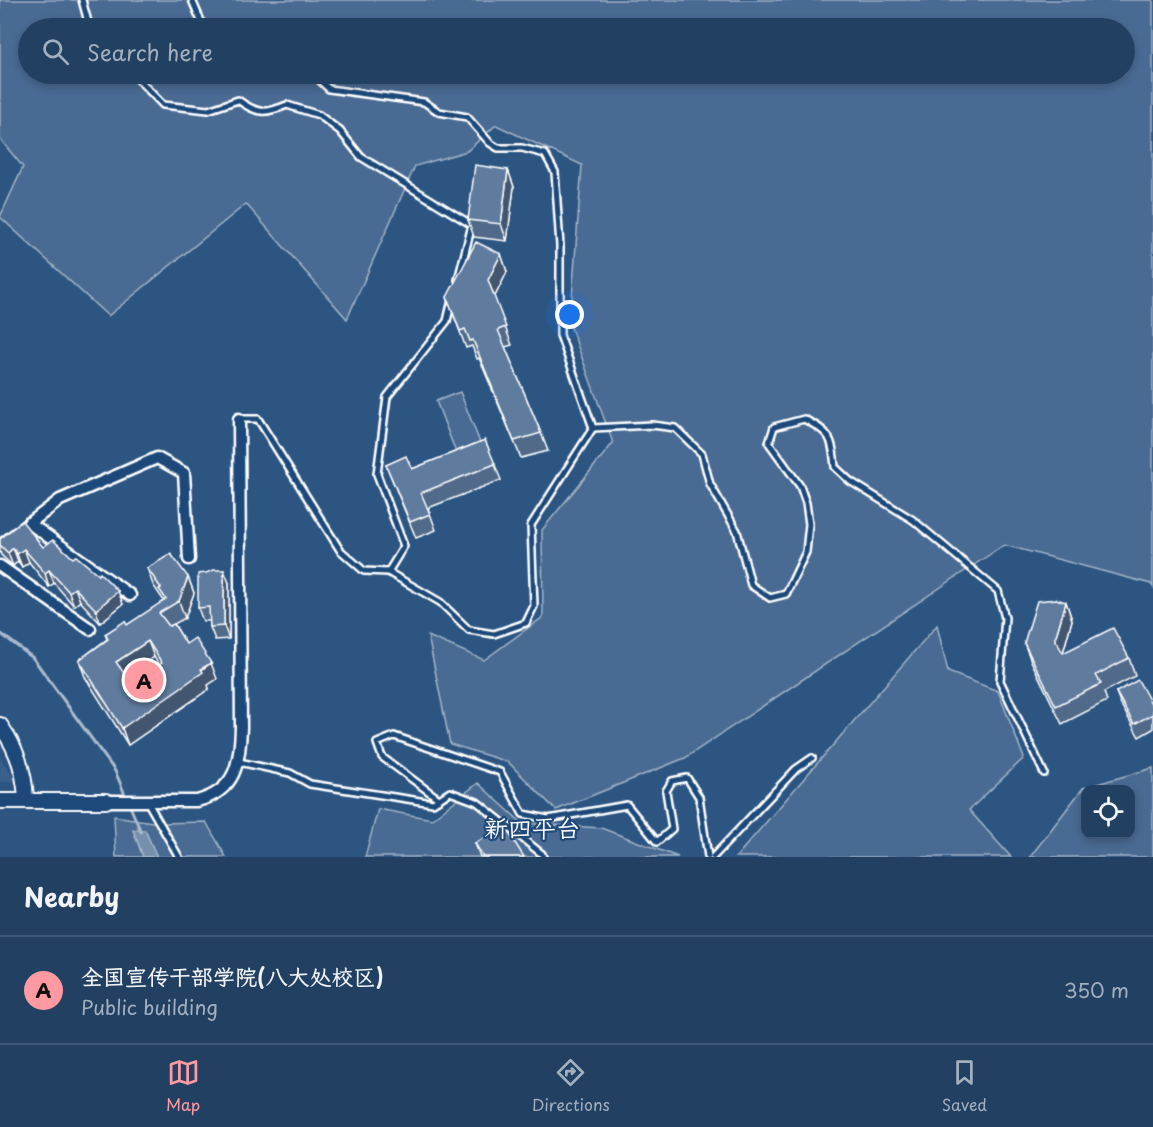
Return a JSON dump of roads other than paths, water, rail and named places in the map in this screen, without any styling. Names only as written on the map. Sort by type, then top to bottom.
[{"type":"street","points":[[0,801],[197,801],[220,792],[230,780],[239,762],[241,728],[239,419]]},
{"type":"street","points":[[0,546],[60,500],[157,458],[184,473],[189,559]]},
{"type":"street","points":[[29,524],[130,595]]},
{"type":"street","points":[[0,566],[90,629]]},
{"type":"street","points":[[2,728],[22,766],[26,780],[26,800]]},
{"type":"lane","points":[[82,0],[87,18]]},
{"type":"lane","points":[[192,0],[200,18]]},
{"type":"lane","points":[[143,84],[164,105],[208,110],[238,100],[251,110],[271,112],[287,105],[319,115],[340,131],[361,157],[472,225],[447,321],[387,397],[377,474],[404,546],[388,572]]},
{"type":"lane","points":[[324,84],[329,89],[424,102],[439,112],[467,117],[490,143],[498,148],[522,147],[545,154],[555,172],[560,246],[560,335],[592,428]]},
{"type":"lane","points":[[239,419],[258,419],[340,550],[364,572],[388,572],[440,603],[469,630],[494,634],[526,622],[534,606],[531,525],[592,428]]},
{"type":"lane","points":[[592,428],[652,425],[675,428],[702,454],[710,484],[737,531],[751,585],[770,598],[786,594],[806,552],[809,524],[806,503],[800,486],[769,443],[774,426],[804,419],[825,430],[833,446],[835,467],[850,481],[913,520],[998,591],[1005,618],[1000,681],[1044,773]]},
{"type":"lane","points":[[439,799],[382,757],[377,744],[394,736],[500,772],[523,814],[548,819],[627,805],[657,842],[672,829],[666,791],[672,781],[687,778],[699,797],[708,857]]},
{"type":"lane","points":[[713,857],[796,769],[812,758]]},
{"type":"lane","points":[[239,762],[290,773],[310,784],[433,803],[450,792],[477,802],[543,857]]},
{"type":"lane","points":[[147,801],[179,857]]},
{"type":"waterway","points":[[0,633],[33,658],[115,771],[141,832]]},
{"type":"place","name":"全国宣传干部学院(八大处校区)","points":[[144,680]]},
{"type":"district","name":"新四平台","points":[[532,829]]}]
